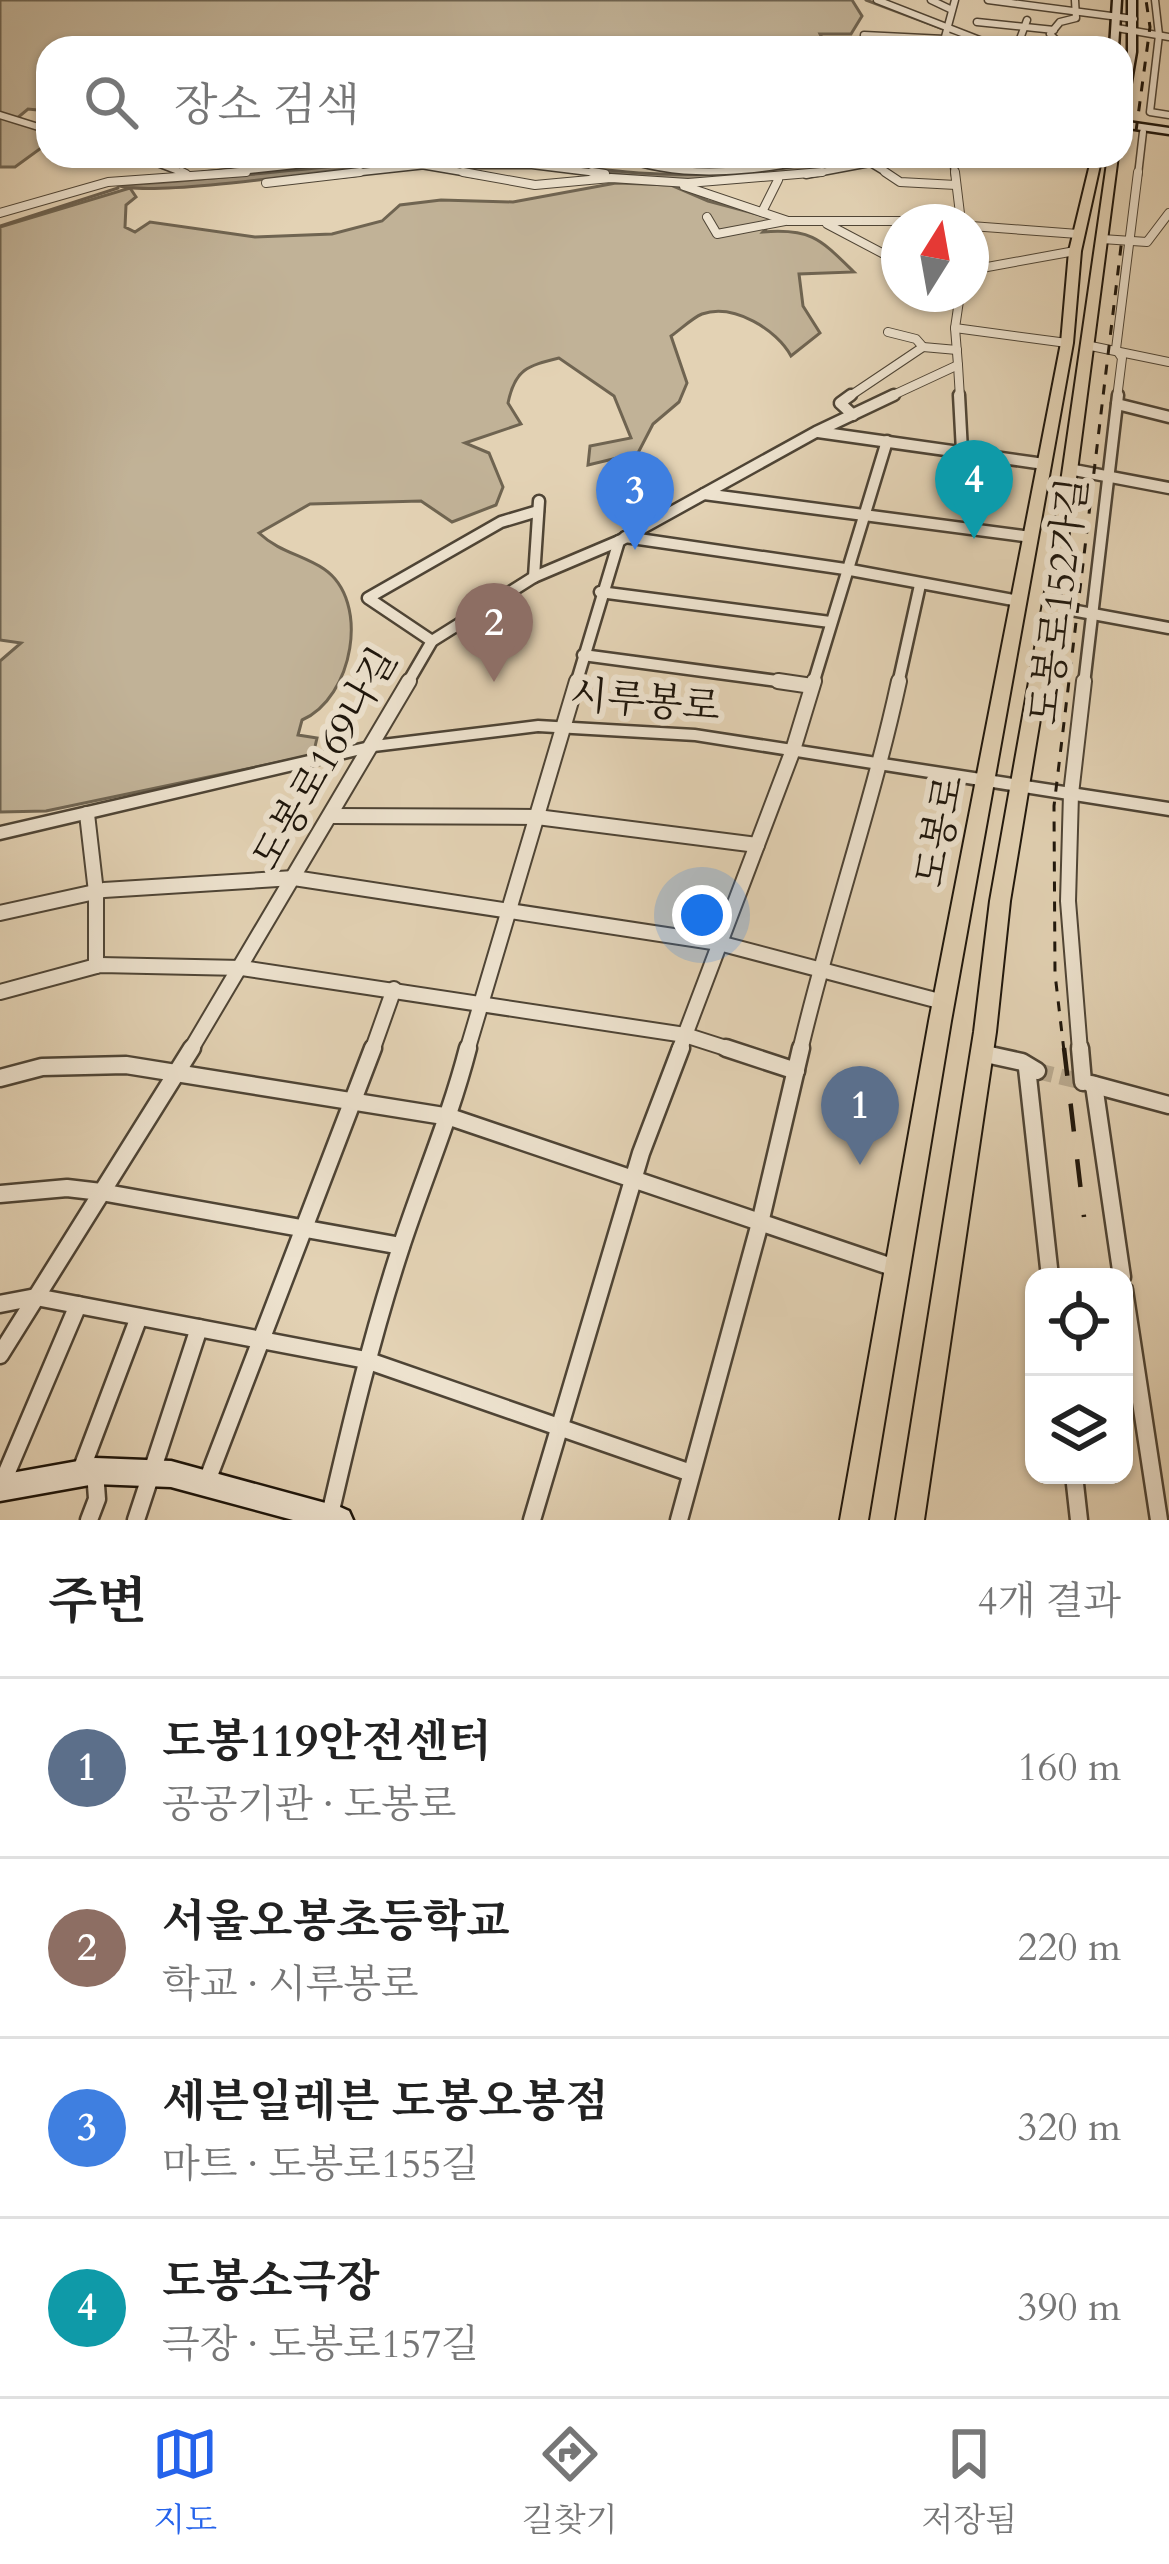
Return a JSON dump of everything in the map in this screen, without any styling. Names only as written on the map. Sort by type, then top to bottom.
[{"type":"main road","points":[[1115,36],[1118,0]]},
{"type":"main road","points":[[1132,0],[1132,36]]},
{"type":"main road","points":[[1133,119],[1169,130]]},
{"type":"main road","name":"도봉로","points":[[910,1520],[1069,469],[1077,242],[1094,168]]},
{"type":"main road","name":"도봉로","points":[[854,1520],[943,1002],[1044,464],[1102,239],[1111,168]]},
{"type":"main road","points":[[0,1488],[87,1473],[151,1472],[207,1481],[333,1519]]},
{"type":"street","points":[[877,0],[955,36]]},
{"type":"street","points":[[932,0],[950,9]]},
{"type":"street","points":[[945,36],[955,0]]},
{"type":"street","points":[[988,0],[1134,24],[1169,37]]},
{"type":"street","points":[[1075,0],[1078,14]]},
{"type":"street","points":[[1155,0],[1159,35],[1150,112],[1169,115]]},
{"type":"street","points":[[1020,36],[1035,8]]},
{"type":"street","points":[[1051,36],[1060,22],[1078,14]]},
{"type":"street","points":[[864,36],[975,35],[977,22],[1054,30]]},
{"type":"street","points":[[1157,67],[1169,69]]},
{"type":"street","points":[[0,116],[16,116],[36,125]]},
{"type":"street","name":"도봉로152가길","points":[[1120,1268],[1085,1083],[1068,901],[1071,794],[1143,132]]},
{"type":"street","points":[[172,168],[187,176]]},
{"type":"street","points":[[0,213],[108,182],[285,168]]},
{"type":"street","points":[[266,183],[375,168]]},
{"type":"street","points":[[450,168],[536,185],[627,178]]},
{"type":"street","points":[[554,168],[676,183],[778,180],[853,168]]},
{"type":"street","points":[[642,168],[788,220],[881,219]]},
{"type":"street","points":[[646,170],[747,168]]},
{"type":"street","points":[[878,168],[900,182],[956,185]]},
{"type":"street","points":[[954,168],[959,204]]},
{"type":"street","points":[[269,172],[286,180]]},
{"type":"street","points":[[762,212],[778,180]]},
{"type":"street","points":[[1102,239],[1147,242],[1169,213]]},
{"type":"street","points":[[707,217],[716,234],[788,220]]},
{"type":"street","points":[[826,223],[881,252]]},
{"type":"street","points":[[989,229],[1077,242]]},
{"type":"street","points":[[1154,234],[1169,236]]},
{"type":"street","points":[[989,265],[1077,242]]},
{"type":"street","points":[[957,312],[962,451]]},
{"type":"street","points":[[955,328],[1116,349],[1169,362]]},
{"type":"street","points":[[888,332],[916,339],[923,347]]},
{"type":"street","points":[[854,415],[839,405],[923,347],[956,350]]},
{"type":"street","name":"도봉로169나길","points":[[0,1355],[242,968],[433,641],[534,577],[622,539],[816,432],[958,365]]},
{"type":"street","points":[[855,392],[876,404]]},
{"type":"street","points":[[1117,404],[1169,417]]},
{"type":"street","points":[[816,432],[1044,464]]},
{"type":"street","points":[[532,1520],[633,1178],[793,751],[887,441]]},
{"type":"street","points":[[1069,469],[1169,488]]},
{"type":"street","points":[[703,494],[1031,538]]},
{"type":"street","points":[[433,641],[368,598],[501,522],[538,507],[534,577]]},
{"type":"street","points":[[333,1519],[367,1360],[401,1246],[450,1117],[600,592],[622,539],[845,569],[1019,602]]},
{"type":"street","points":[[679,1520],[760,1223],[819,970],[881,764],[920,585]]},
{"type":"street","points":[[600,592],[830,622]]},
{"type":"street","points":[[1050,606],[1169,628]]},
{"type":"street","points":[[583,656],[812,686]]},
{"type":"street","name":"시루봉로","points":[[0,832],[374,746],[471,731],[565,726],[695,735],[1169,809]]},
{"type":"street","points":[[87,814],[96,892],[96,966]]},
{"type":"street","points":[[333,816],[537,817],[757,845]]},
{"type":"street","points":[[0,914],[96,892],[294,878],[719,944],[943,1002]]},
{"type":"street","points":[[0,992],[96,966],[242,968],[480,1000],[685,1035],[796,1071]]},
{"type":"street","points":[[207,1481],[257,1339],[307,1228],[394,989]]},
{"type":"street","points":[[981,1053],[1022,1062],[1032,1070],[1049,1268]]},
{"type":"street","points":[[0,1078],[77,1064],[178,1071],[450,1117],[898,1269]]},
{"type":"street","points":[[1085,1083],[1169,1105]]},
{"type":"street","points":[[0,1194],[67,1188],[100,1192],[401,1246]]},
{"type":"street","points":[[0,1304],[36,1297],[367,1360],[691,1473]]},
{"type":"street","points":[[0,1488],[78,1305]]},
{"type":"street","points":[[89,1520],[98,1499],[87,1473],[139,1317]]},
{"type":"street","points":[[136,1520],[199,1328]]},
{"type":"street","points":[[1133,1349],[1159,1520]]},
{"type":"street","points":[[1075,1484],[1079,1520]]},
{"type":"shaded area","points":[[0,0],[852,0],[862,16],[851,34],[821,36],[36,36],[36,110],[28,109],[16,119],[36,129],[36,152],[15,167],[0,167]]},
{"type":"shaded area","points":[[354,168],[201,186],[117,185]]},
{"type":"shaded area","points":[[555,168],[694,174],[822,168],[741,179],[682,180]]},
{"type":"shaded area","points":[[616,183],[671,185],[708,201],[775,219],[763,232],[805,234],[854,272],[799,274],[803,306],[820,333],[791,356],[765,328],[727,312],[702,314],[671,336],[687,383],[679,402],[653,424],[638,453],[588,465],[590,446],[631,438],[614,396],[559,358],[531,367],[514,383],[508,403],[521,424],[465,443],[489,453],[503,487],[496,505],[452,522],[421,501],[310,504],[259,533],[324,569],[339,584],[348,603],[350,648],[344,671],[320,709],[302,720],[298,735],[317,738],[313,755],[46,811],[0,812],[0,661],[21,643],[0,640],[0,227],[130,188],[136,197],[126,205],[125,227],[135,232],[150,222],[255,237],[332,234],[382,221],[400,205],[441,200],[513,202]]},
{"type":"waterway","points":[[866,0],[962,36]]},
{"type":"waterway","points":[[0,226],[118,188]]},
{"type":"tunnel","points":[[1037,1071],[1079,1081]]},
{"type":"railway","points":[[1136,131],[1150,27],[1146,0]]},
{"type":"railway","points":[[1064,1051],[1055,974],[1054,806],[1122,238]]},
{"type":"railway","points":[[1064,1048],[1084,1217]]},
{"type":"place","name":"도봉소극장","points":[[974,539]]},
{"type":"place","name":"세븐일레븐 도봉오봉점","points":[[635,550]]},
{"type":"place","name":"서울오봉초등학교","points":[[494,682]]},
{"type":"place","name":"도봉119안전센터","points":[[860,1165]]}]
